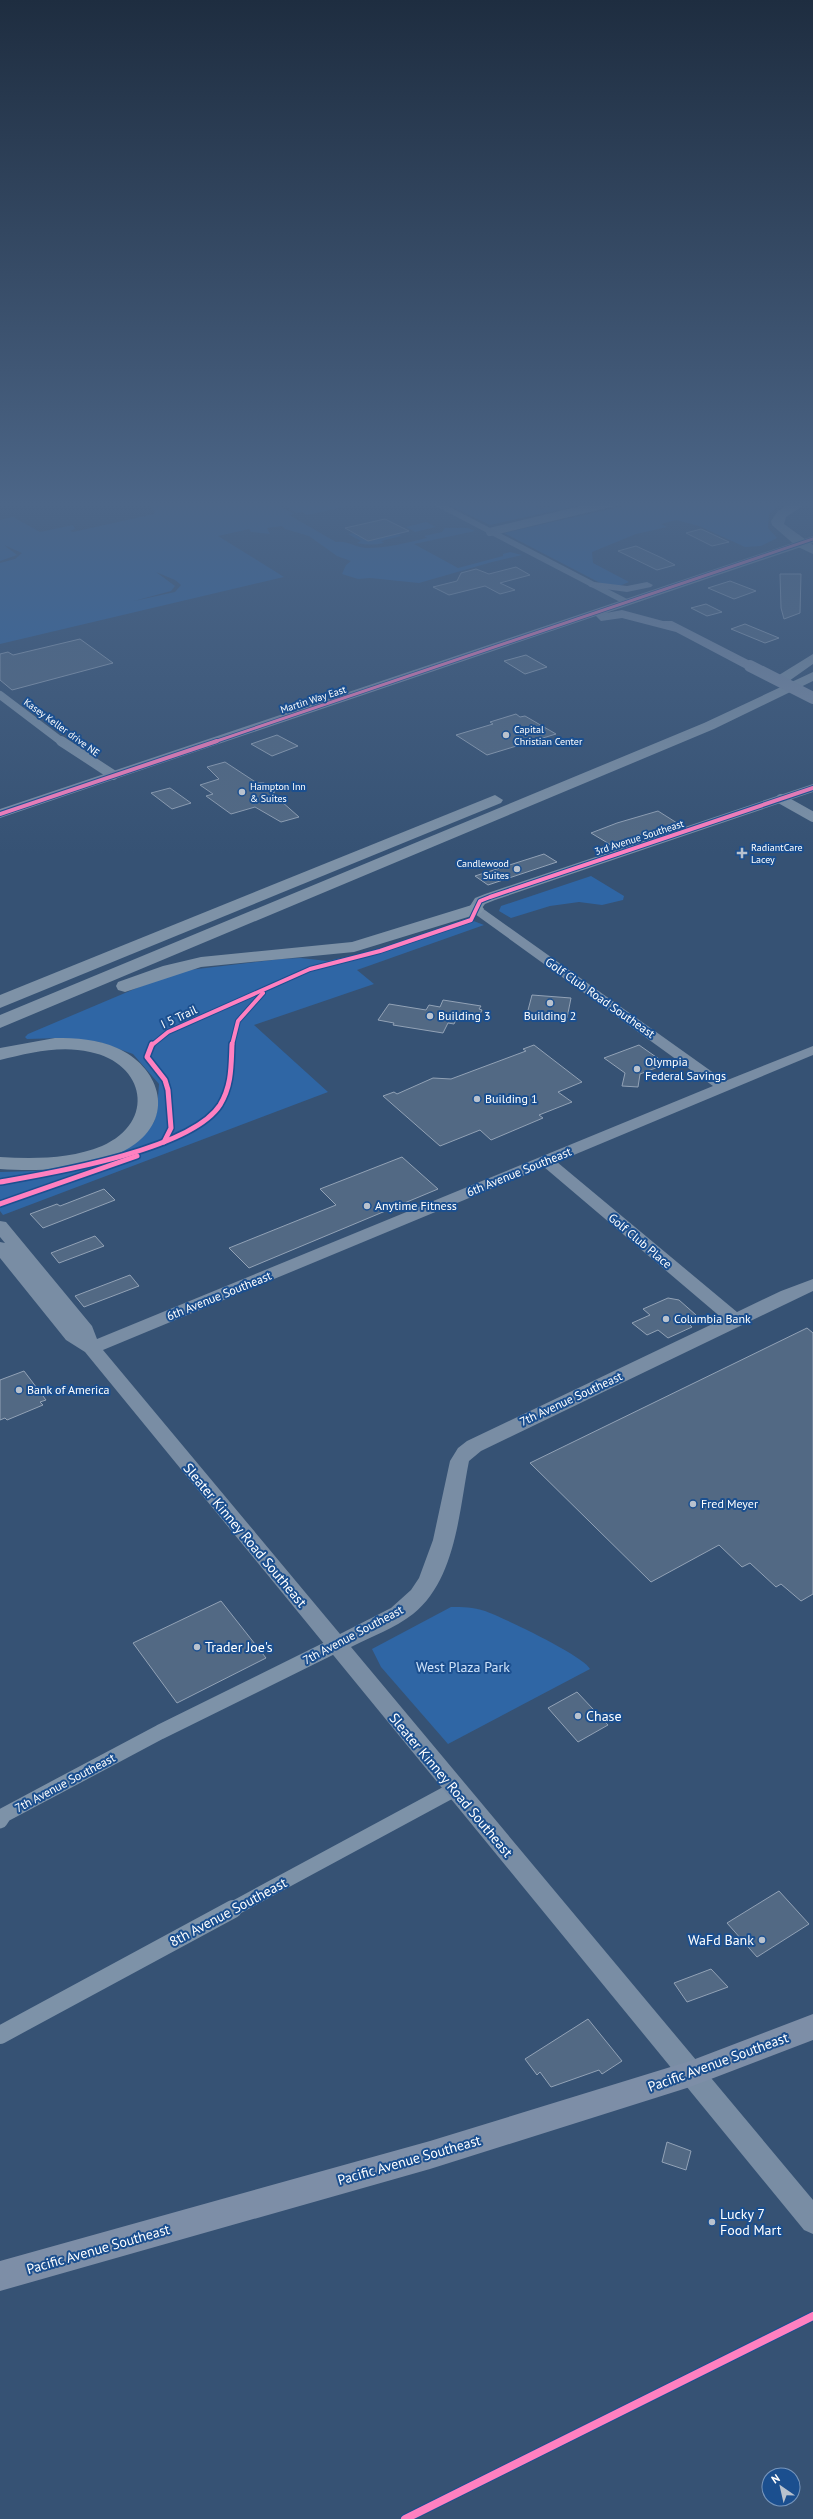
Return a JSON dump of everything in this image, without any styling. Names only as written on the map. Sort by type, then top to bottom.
[{"type":"highway","points":[[787,676],[813,649]]},
{"type":"highway","points":[[0,1002],[303,877],[695,720],[787,676],[813,658]]},
{"type":"highway","points":[[0,1022],[709,726],[813,676]]},
{"type":"highway","points":[[0,992],[303,877]]},
{"type":"highway","points":[[0,1038],[138,980],[169,970],[234,957],[354,947],[475,909]]},
{"type":"highway","points":[[0,1054],[28,1047],[55,1044],[99,1048],[113,1054],[131,1065],[145,1084],[149,1096],[147,1113],[139,1127],[132,1135],[110,1149],[94,1156],[59,1163],[31,1165],[0,1163]]},
{"type":"main road","name":"Martin Way East","points":[[0,814],[576,619]]},
{"type":"main road","points":[[506,643],[534,638],[600,619]]},
{"type":"main road","points":[[639,619],[660,626],[679,629]]},
{"type":"main road","points":[[659,619],[813,698]]},
{"type":"main road","name":"Pacific Avenue Southeast","points":[[0,2276],[430,2155],[690,2074],[813,2027]]},
{"type":"street","name":"Kasey Keller drive NE","points":[[0,695],[49,733],[113,775]]},
{"type":"street","name":"3rd Avenue Southeast","points":[[475,909],[480,901],[490,896],[813,788]]},
{"type":"street","points":[[781,799],[813,817]]},
{"type":"street","name":"Golf Club Road Southeast","points":[[475,909],[724,1087]]},
{"type":"street","name":"6th Avenue Southeast","points":[[91,1348],[813,1050]]},
{"type":"street","name":"Golf Club Place","points":[[546,1161],[735,1320]]},
{"type":"street","name":"Sleater Kinney Road Southeast","points":[[0,1226],[86,1330],[91,1348]]},
{"type":"street","name":"Sleater Kinney Road Southeast","points":[[0,1248],[72,1336],[91,1348],[813,2221]]},
{"type":"street","name":"7th Avenue Southeast","points":[[0,1821],[4,1815],[160,1732],[336,1646],[407,1608],[420,1595],[430,1580],[440,1550],[460,1462],[465,1453],[489,1438],[787,1294],[813,1286]]},
{"type":"street","name":"8th Avenue Southeast","points":[[0,2035],[455,1789]]},
{"type":"green space","points":[[0,619],[108,619],[0,644]]},
{"type":"green space","points":[[591,876],[624,896],[623,900],[602,905],[579,902],[550,906],[511,918],[499,911],[501,906]]},
{"type":"green space","points":[[471,920],[484,925],[357,970],[374,984],[254,1025],[328,1092],[3,1215],[0,1211],[0,1172],[35,1171],[67,1167],[146,1131],[154,1122],[157,1111],[159,1084],[133,1054],[99,1042],[60,1038],[27,1039],[25,1037],[28,1034],[151,982],[189,970],[281,959],[301,958],[327,961],[382,949],[455,923]]},
{"type":"green space","name":"West Plaza Park","points":[[451,1607],[476,1609],[494,1615],[559,1647],[573,1655],[590,1669],[448,1744],[381,1667],[372,1649]]},
{"type":"building","points":[[745,624],[779,638],[765,643],[731,629]]},
{"type":"building","points":[[80,639],[113,663],[12,690],[0,680],[0,654],[8,652],[13,655]]},
{"type":"building","points":[[526,655],[547,667],[525,674],[504,661]]},
{"type":"building","name":"Capital Christian Center","points":[[516,714],[520,717],[525,716],[556,734],[487,755],[456,735],[493,724],[490,722]]},
{"type":"building","points":[[277,735],[298,746],[272,756],[251,744]]},
{"type":"building","name":"Hampton Inn & Suites","points":[[225,762],[257,783],[264,783],[275,792],[272,793],[299,817],[281,822],[255,807],[231,814],[206,796],[213,794],[200,785],[219,779],[207,767]]},
{"type":"building","points":[[170,788],[191,803],[172,809],[151,793]]},
{"type":"building","points":[[658,811],[677,823],[611,845],[591,833],[617,823]]},
{"type":"building","name":"Candlewood Suites","points":[[544,854],[557,862],[488,885],[475,876]]},
{"type":"building","name":"Building 2","points":[[532,995],[571,998],[567,1018],[527,1014]]},
{"type":"building","name":"Building 3","points":[[443,1000],[481,1006],[479,1009],[482,1010],[476,1022],[457,1018],[454,1024],[448,1023],[443,1033],[393,1025],[394,1023],[378,1020],[389,1004],[426,1010],[429,1005],[440,1007]]},
{"type":"building","name":"Building 1","points":[[534,1045],[582,1082],[558,1092],[572,1102],[539,1115],[543,1118],[491,1140],[480,1130],[440,1146],[383,1096],[394,1092],[397,1094],[433,1078],[451,1079],[526,1051],[523,1049]]},
{"type":"building","name":"Olympia Federal Savings","points":[[639,1045],[666,1064],[640,1074],[638,1087],[622,1086],[625,1073],[604,1058]]},
{"type":"building","points":[[402,1157],[438,1189],[249,1268],[229,1248],[336,1205],[320,1189]]},
{"type":"building","points":[[104,1189],[115,1200],[43,1228],[30,1214],[57,1204],[60,1206]]},
{"type":"building","points":[[95,1236],[104,1246],[59,1263],[51,1253]]},
{"type":"building","points":[[130,1275],[139,1286],[84,1307],[75,1296]]},
{"type":"building","name":"Columbia Bank","points":[[668,1298],[679,1300],[696,1315],[690,1318],[693,1320],[688,1323],[692,1327],[668,1338],[658,1330],[647,1335],[632,1323],[650,1315],[643,1309]]},
{"type":"building","name":"Fred Meyer","points":[[807,1328],[813,1333],[813,1594],[801,1601],[781,1584],[776,1587],[750,1563],[742,1567],[719,1545],[651,1582],[530,1463]]},
{"type":"building","name":"Bank of America","points":[[24,1371],[46,1400],[40,1402],[43,1405],[7,1420],[5,1418],[0,1420],[0,1380]]},
{"type":"building","name":"Trader Joe's","points":[[221,1601],[266,1658],[177,1703],[133,1643]]},
{"type":"building","name":"Chase","points":[[577,1692],[608,1725],[578,1742],[548,1708]]},
{"type":"building","name":"WaFd Bank","points":[[779,1891],[809,1924],[757,1957],[727,1923]]},
{"type":"building","points":[[711,1969],[728,1987],[687,2002],[674,1983]]},
{"type":"building","points":[[588,2019],[622,2061],[602,2074],[599,2070],[551,2087],[540,2072],[537,2075],[525,2059]]},
{"type":"building","points":[[667,2142],[691,2151],[686,2170],[662,2162]]},
{"type":"cycle path","points":[[0,814],[578,619]]},
{"type":"cycle path","name":"I 5 Trail","points":[[164,1142],[171,1128],[168,1090],[165,1080],[147,1057],[151,1045],[168,1032],[310,969],[380,951],[471,920],[480,901],[490,897],[813,788]]},
{"type":"cycle path","points":[[0,1182],[67,1170],[164,1142],[195,1128],[219,1106],[231,1081],[232,1039],[238,1021],[263,993]]},
{"type":"cycle path","points":[[0,1204],[137,1156]]},
{"type":"cycle path","points":[[405,2519],[813,2316]]},
{"type":"place","name":"Capital Christian Center","points":[[506,735]]},
{"type":"place","name":"Hampton Inn & Suites","points":[[242,792]]},
{"type":"place","name":"RadiantCare Lacey","points":[[742,853]]},
{"type":"place","name":"Candlewood Suites","points":[[517,869]]},
{"type":"place","name":"Building 2","points":[[550,1003]]},
{"type":"place","name":"Building 3","points":[[430,1016]]},
{"type":"place","name":"Olympia Federal Savings","points":[[637,1069]]},
{"type":"place","name":"Building 1","points":[[477,1099]]},
{"type":"place","name":"Anytime Fitness","points":[[367,1206]]},
{"type":"place","name":"Columbia Bank","points":[[666,1319]]},
{"type":"place","name":"Bank of America","points":[[19,1390]]},
{"type":"place","name":"Fred Meyer","points":[[693,1504]]},
{"type":"place","name":"Trader Joe's","points":[[197,1647]]},
{"type":"place","name":"Chase","points":[[578,1716]]},
{"type":"place","name":"WaFd Bank","points":[[762,1940]]},
{"type":"place","name":"Lucky 7 Food Mart","points":[[712,2222]]}]
